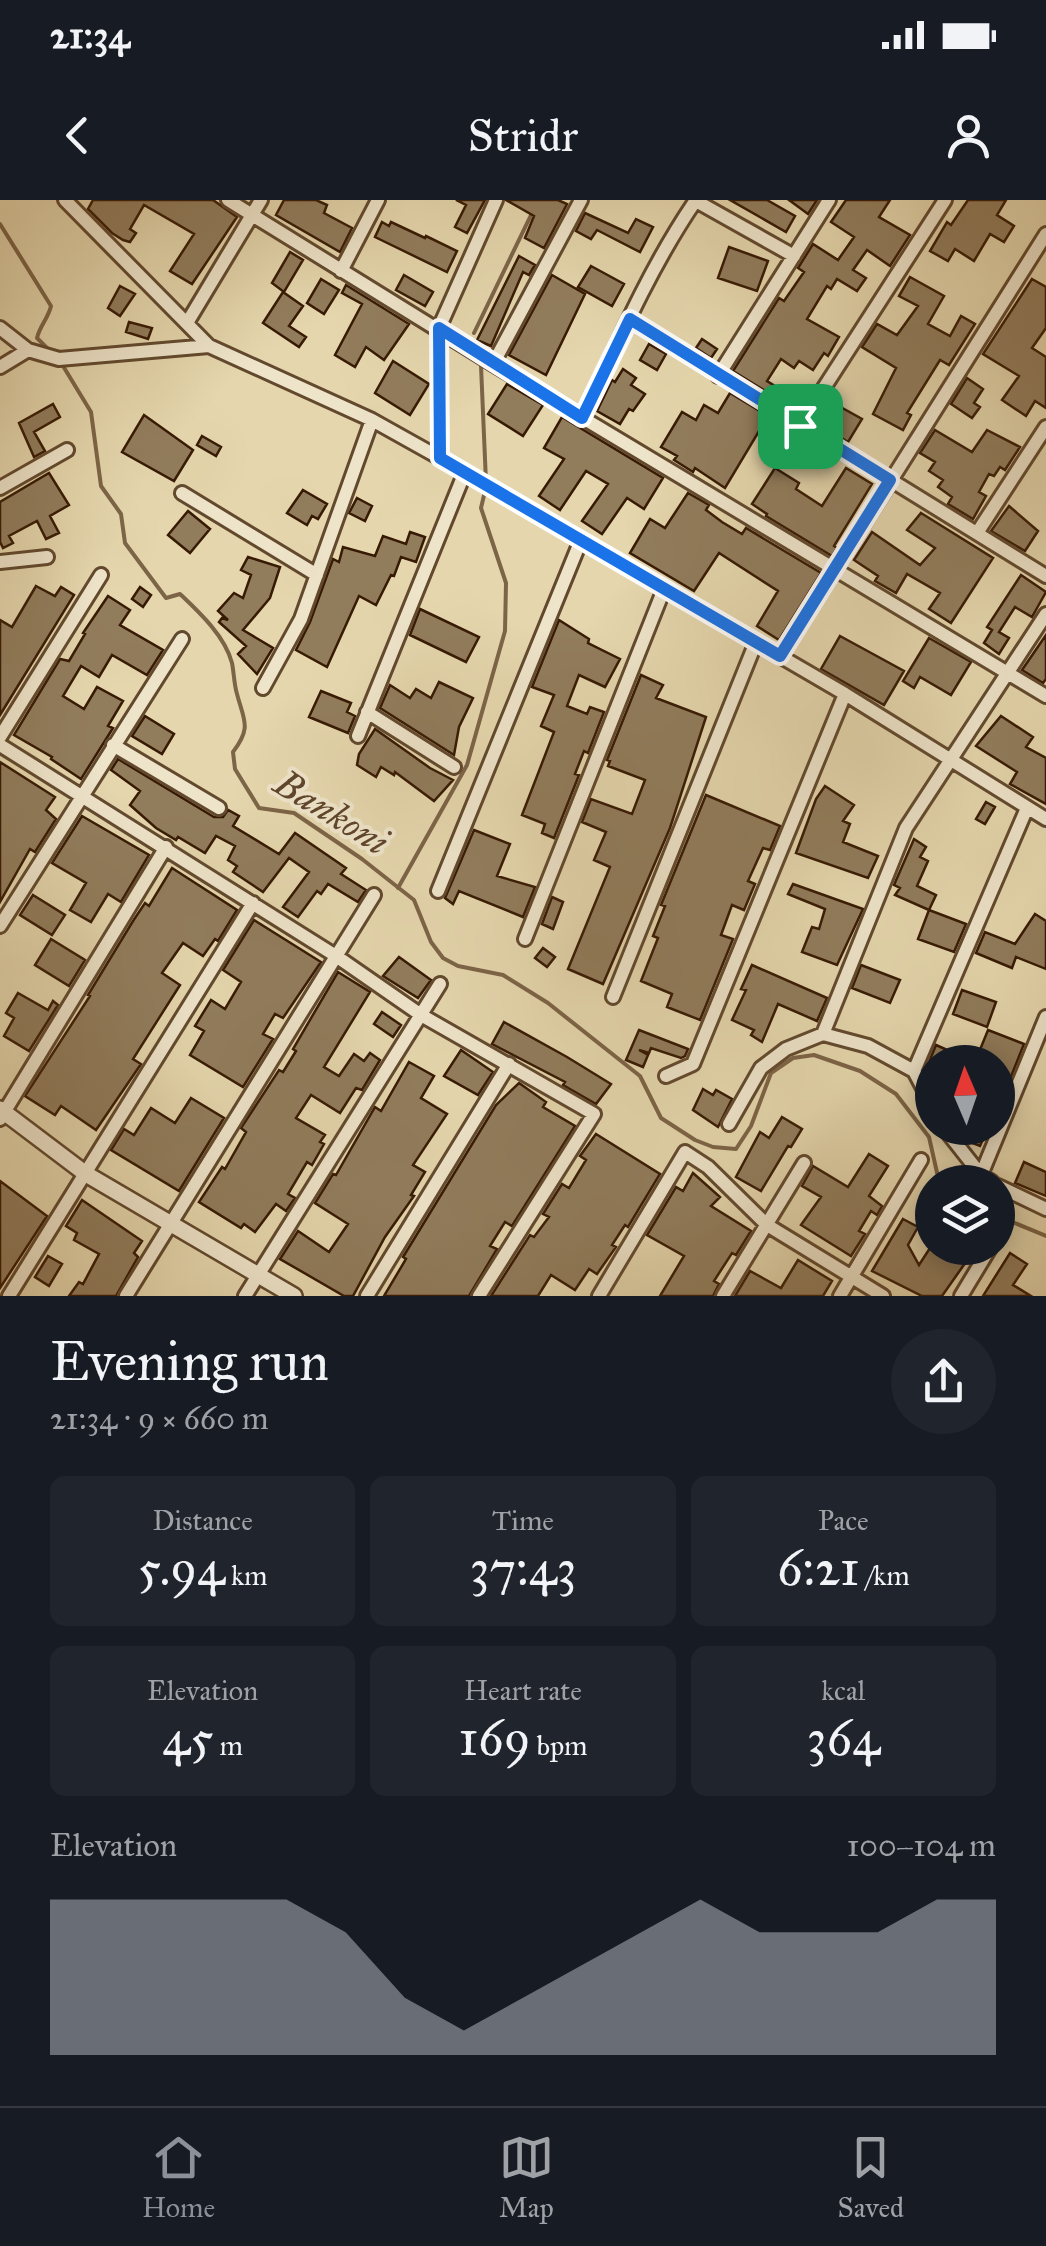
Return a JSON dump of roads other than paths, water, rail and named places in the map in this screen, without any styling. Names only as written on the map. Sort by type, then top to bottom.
[{"type":"street","points":[[65,200],[209,346],[372,420],[465,472],[845,694],[1046,819]]},
{"type":"street","points":[[228,200],[1046,696]]},
{"type":"street","points":[[186,323],[262,200]]},
{"type":"street","points":[[342,271],[378,200]]},
{"type":"street","points":[[440,458],[439,328],[496,200]]},
{"type":"street","points":[[493,364],[580,200]]},
{"type":"street","points":[[582,418],[678,226],[696,200],[794,256]]},
{"type":"street","points":[[718,376],[829,200]]},
{"type":"street","points":[[800,426],[943,201]]},
{"type":"street","points":[[780,656],[1046,234]]},
{"type":"street","points":[[630,319],[1046,576]]},
{"type":"street","points":[[0,328],[28,350],[59,359],[209,346]]},
{"type":"street","points":[[0,367],[28,350]]},
{"type":"street","points":[[264,688],[301,620],[372,420]]},
{"type":"street","points":[[977,533],[1046,427]]},
{"type":"street","points":[[0,488],[67,450]]},
{"type":"street","points":[[358,736],[465,472]]},
{"type":"street","points":[[182,493],[316,575]]},
{"type":"street","points":[[438,891],[581,540]]},
{"type":"street","points":[[0,562],[47,557]]},
{"type":"street","points":[[0,737],[101,575]]},
{"type":"street","points":[[525,939],[664,589]]},
{"type":"street","points":[[822,1034],[906,828],[1046,614]]},
{"type":"street","points":[[0,926],[182,639]]},
{"type":"street","points":[[613,998],[756,642]]},
{"type":"street","points":[[666,1076],[693,1064],[845,694]]},
{"type":"street","points":[[368,712],[454,767]]},
{"type":"street","points":[[0,745],[336,956],[421,1014],[594,1114],[479,1296]]},
{"type":"street","points":[[113,745],[219,808]]},
{"type":"street","points":[[729,1124],[761,1068],[786,1049],[822,1034],[868,1046],[914,1071],[1027,808]]},
{"type":"street","points":[[166,848],[1,1114],[86,1174],[294,1296]]},
{"type":"street","points":[[126,1296],[374,894]]},
{"type":"street","points":[[9,1296],[253,903]]},
{"type":"street","points":[[245,1296],[440,984]]},
{"type":"street","points":[[995,1165],[1046,1017]]},
{"type":"street","points":[[367,1296],[509,1064]]},
{"type":"street","points":[[959,1145],[976,1165]]},
{"type":"street","points":[[599,1296],[685,1152],[708,1167],[767,1225],[882,1296]]},
{"type":"street","points":[[840,1296],[921,1160]]},
{"type":"street","points":[[724,1296],[804,1163]]},
{"type":"street","points":[[1015,1193],[1046,1208]]},
{"type":"street","points":[[961,1296],[980,1265]]},
{"type":"waterway","points":[[474,333],[532,213]]},
{"type":"waterway","name":"Bankoni","points":[[0,224],[51,306],[37,338],[50,351]]},
{"type":"waterway","name":"Bankoni","points":[[60,361],[91,412],[101,486],[121,514],[125,543],[166,598],[180,594],[210,625],[229,653],[245,724],[233,752],[235,769],[259,808],[294,813],[362,859],[414,900],[431,942],[443,958],[458,966],[503,975],[548,1003],[640,1076],[661,1118],[695,1140],[736,1149],[751,1126],[771,1073],[793,1058],[814,1055],[860,1071],[896,1094],[929,1137],[935,1165]]},
{"type":"waterway","points":[[481,366],[486,482]]},
{"type":"waterway","points":[[398,888],[467,765],[505,631],[506,583],[481,508],[485,491]]},
{"type":"waterway","name":"Bankoni","points":[[1015,1223],[1046,1236]]}]
